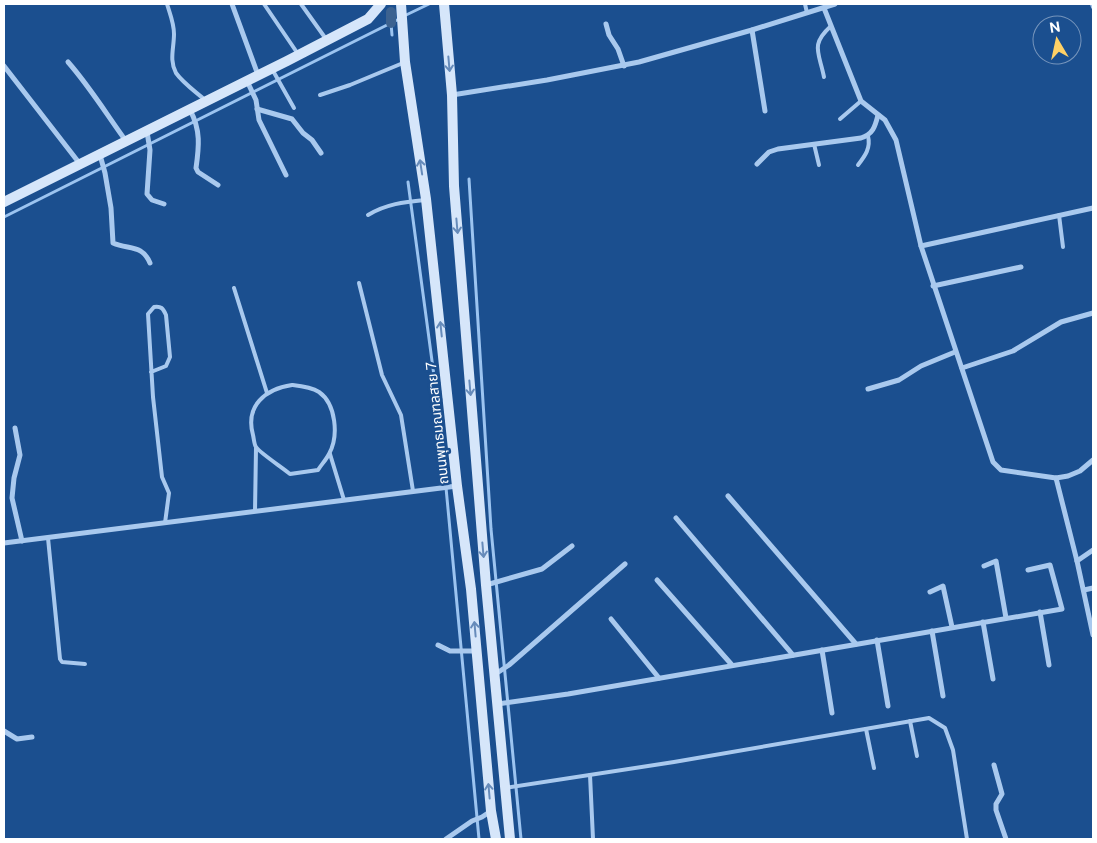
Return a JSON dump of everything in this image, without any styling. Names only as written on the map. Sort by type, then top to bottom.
[{"type":"main road","points":[[4,202],[80,164],[101,158],[126,142],[148,136],[192,113],[206,101],[248,84],[258,75],[274,73],[299,55],[368,19],[380,4]]},
{"type":"main road","name":"ถนนพุทธมณฑลสาย 7","points":[[401,4],[405,62],[426,200],[454,486],[471,589],[471,651],[496,839]]},
{"type":"main road","points":[[444,4],[452,95],[454,186],[510,839]]},
{"type":"street","points":[[232,4],[258,75]]},
{"type":"street","points":[[452,95],[624,66],[752,30],[835,4]]},
{"type":"street","points":[[822,7],[861,100],[889,126],[896,140],[921,246],[933,286],[993,462],[1001,470],[1056,478],[1080,471],[1093,460]]},
{"type":"street","points":[[606,24],[609,35],[618,48],[624,66]]},
{"type":"street","points":[[752,30],[765,111]]},
{"type":"street","points":[[68,62],[82,78],[126,142]]},
{"type":"street","points":[[4,66],[80,164]]},
{"type":"street","points":[[248,84],[256,100],[259,120],[286,175]]},
{"type":"street","points":[[257,109],[292,119],[312,140],[321,153]]},
{"type":"street","points":[[192,113],[200,139],[196,168],[198,172],[218,185]]},
{"type":"street","points":[[757,164],[769,152],[868,136],[874,129],[878,115]]},
{"type":"street","points":[[148,136],[150,150],[147,194],[152,200],[164,204]]},
{"type":"street","points":[[101,158],[111,208],[113,243],[142,250],[150,263]]},
{"type":"street","points":[[921,246],[1093,208]]},
{"type":"street","points":[[933,286],[1021,267]]},
{"type":"street","points":[[962,368],[1013,351],[1061,322],[1093,313]]},
{"type":"street","points":[[868,389],[898,380],[922,366],[955,352]]},
{"type":"street","points":[[15,428],[20,456],[14,478],[12,498],[22,541]]},
{"type":"street","points":[[1056,478],[1084,590],[1093,635]]},
{"type":"street","points":[[4,543],[454,486]]},
{"type":"street","points":[[728,496],[856,644]]},
{"type":"street","points":[[676,518],[793,655]]},
{"type":"street","points":[[488,585],[542,568],[572,546]]},
{"type":"street","points":[[1077,561],[1093,550]]},
{"type":"street","points":[[984,566],[996,561],[1006,618]]},
{"type":"street","points":[[497,673],[625,564]]},
{"type":"street","points":[[499,704],[1062,608],[1050,565],[1028,570]]},
{"type":"street","points":[[657,580],[732,665]]},
{"type":"street","points":[[930,592],[943,586],[952,627]]},
{"type":"street","points":[[1084,590],[1093,588]]},
{"type":"street","points":[[1040,612],[1049,665]]},
{"type":"street","points":[[611,619],[660,678]]},
{"type":"street","points":[[983,622],[993,678]]},
{"type":"street","points":[[932,631],[942,696]]},
{"type":"street","points":[[877,640],[888,706]]},
{"type":"street","points":[[438,645],[450,651],[471,651]]},
{"type":"street","points":[[822,650],[832,713]]},
{"type":"street","points":[[4,731],[17,739],[32,737]]},
{"type":"street","points":[[994,765],[1002,794],[996,804],[996,810],[1006,839]]},
{"type":"street","points":[[446,839],[472,821],[491,811]]},
{"type":"lane","points":[[167,4],[174,23],[172,58],[174,68],[177,75],[206,101]]},
{"type":"lane","points":[[264,4],[299,55]]},
{"type":"lane","points":[[302,4],[327,40]]},
{"type":"lane","points":[[805,4],[807,13]]},
{"type":"lane","points":[[824,77],[817,46],[821,36],[831,26]]},
{"type":"lane","points":[[320,95],[350,85],[405,62]]},
{"type":"lane","points":[[274,73],[294,108]]},
{"type":"lane","points":[[840,119],[861,100]]},
{"type":"lane","points":[[858,165],[868,148],[870,142],[868,136]]},
{"type":"lane","points":[[814,144],[819,165]]},
{"type":"lane","points":[[368,215],[381,208],[403,202],[426,200]]},
{"type":"lane","points":[[1058,216],[1063,247]]},
{"type":"lane","points":[[359,283],[382,375],[401,415],[412,491]]},
{"type":"lane","points":[[234,288],[267,392]]},
{"type":"lane","points":[[151,372],[166,366],[170,357],[166,314],[160,306],[154,307],[148,314],[151,372],[162,478],[169,493],[165,523]]},
{"type":"lane","points":[[255,511],[256,448],[251,428],[252,413],[257,404],[267,392],[278,387],[292,385],[303,386],[318,392],[327,400],[333,414],[333,443],[330,454],[318,470],[290,474],[256,448]]},
{"type":"lane","points":[[330,454],[344,500]]},
{"type":"lane","points":[[48,538],[60,658],[62,662],[85,664]]},
{"type":"lane","points":[[506,788],[929,718],[945,728],[953,750],[967,839]]},
{"type":"lane","points":[[910,721],[917,756]]},
{"type":"lane","points":[[866,728],[874,768]]},
{"type":"lane","points":[[590,775],[594,839]]},
{"type":"waterway","points":[[404,16],[429,4]]},
{"type":"waterway","points":[[391,12],[391,23]]},
{"type":"waterway","points":[[4,217],[399,19]]},
{"type":"waterway","points":[[391,23],[392,35]]},
{"type":"waterway","points":[[469,179],[491,529],[521,839]]},
{"type":"waterway","points":[[408,182],[439,413],[479,839]]}]
